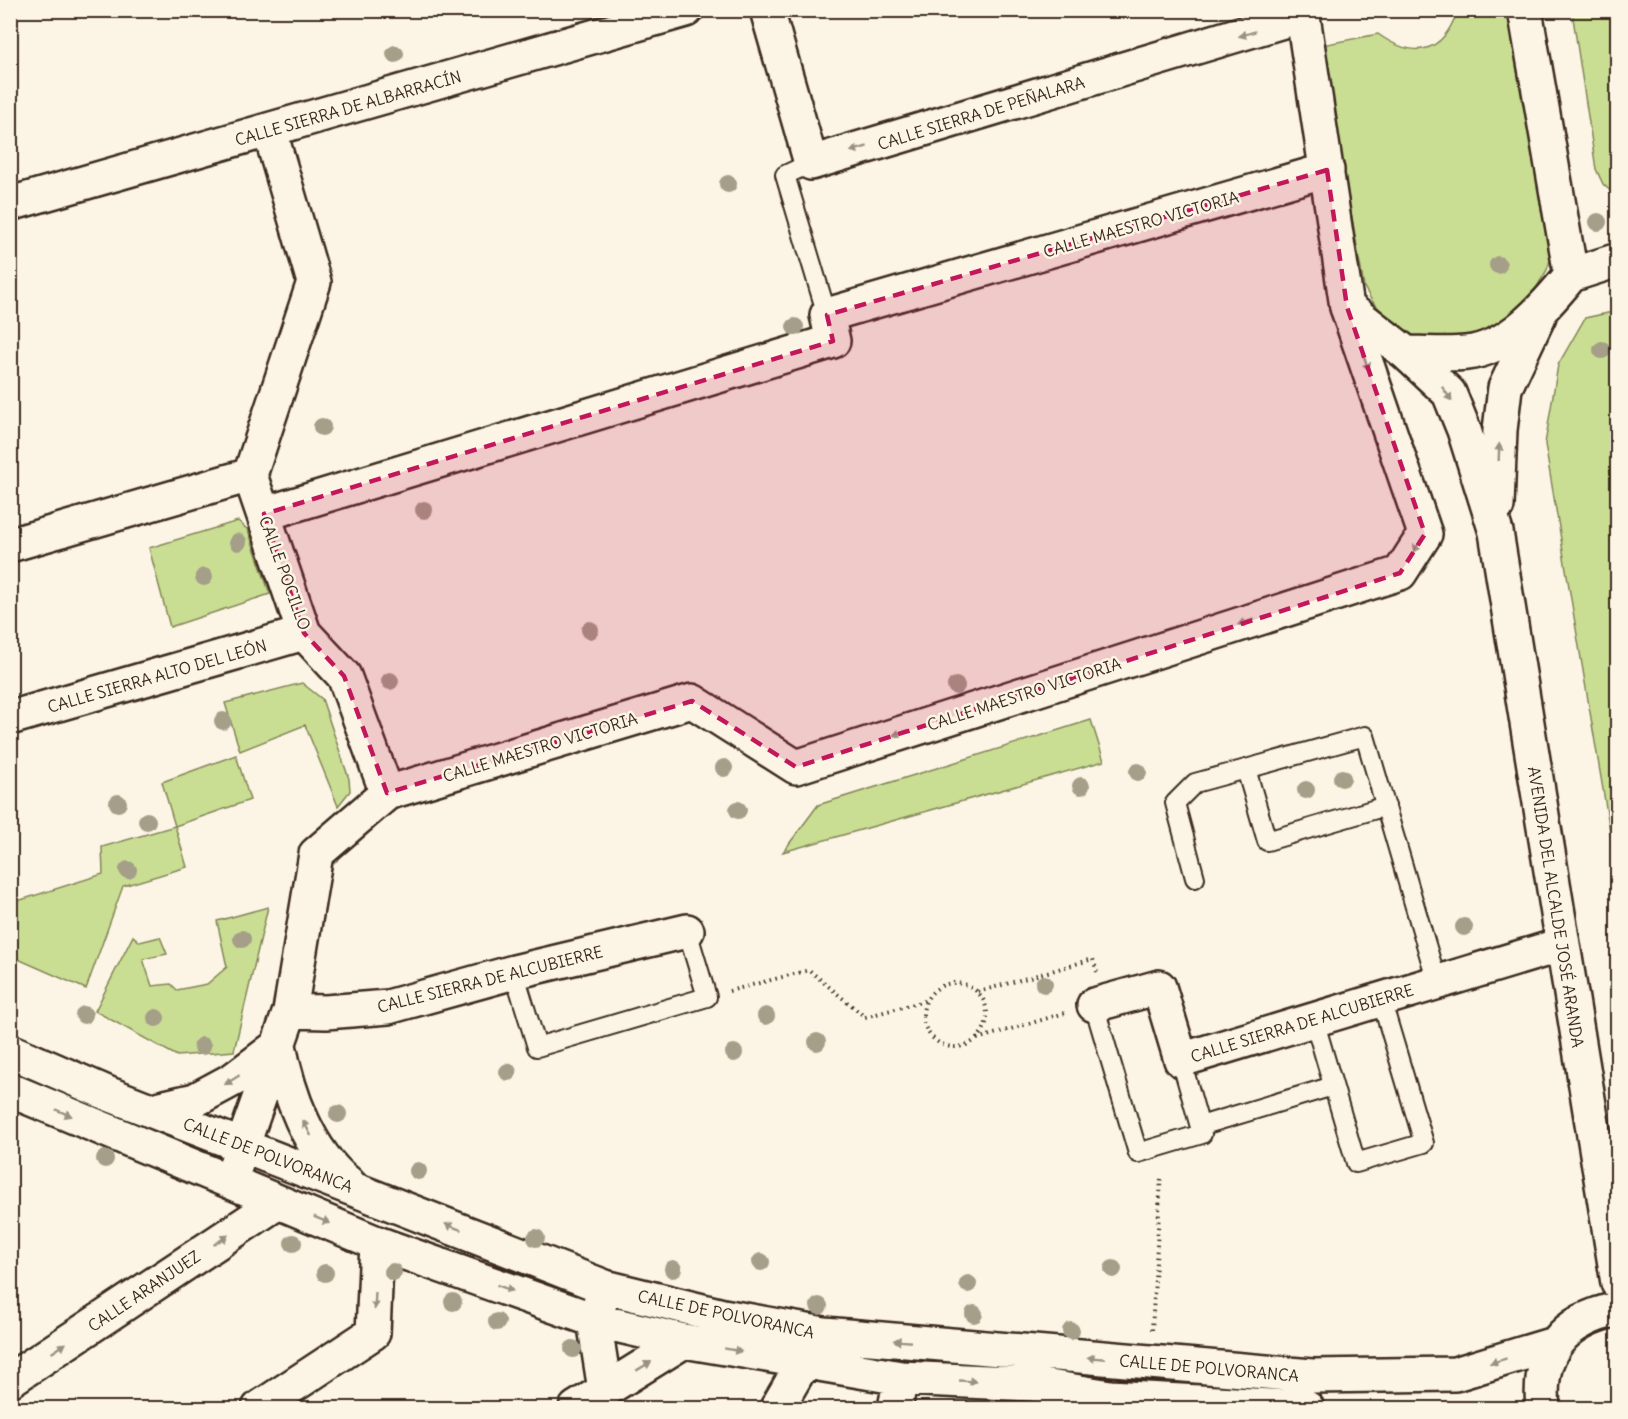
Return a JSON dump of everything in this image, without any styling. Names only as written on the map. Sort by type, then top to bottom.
[{"type":"street","name":"CALLE SIERRA DE ALBARRACÍN","points":[[10,204],[270,132],[686,10]]},
{"type":"street","points":[[767,10],[811,163]]},
{"type":"street","points":[[1525,10],[1571,275]]},
{"type":"street","points":[[1303,13],[1347,307]]},
{"type":"street","name":"CALLE SIERRA DE PEÑALARA","points":[[811,163],[1303,13]]},
{"type":"street","points":[[10,545],[250,475],[314,282],[270,132]]},
{"type":"street","name":"CALLE MAESTRO VICTORIA","points":[[826,315],[1327,170]]},
{"type":"street","points":[[1406,353],[1468,353],[1503,340],[1542,311],[1571,275],[1617,260]]},
{"type":"street","name":"CALLE MAESTRO VICTORIA","points":[[387,793],[692,701],[796,767],[1400,573],[1425,534],[1347,307]]},
{"type":"street","name":"AVENIDA DEL ALCALDE JOSÉ ARANDA","points":[[1347,307],[1406,353],[1449,393],[1464,430],[1496,531],[1617,1283]]},
{"type":"street","name":"AVENIDA DEL ALCALDE JOSÉ ARANDA","points":[[1496,531],[1500,430],[1505,388],[1542,311]]},
{"type":"street","points":[[264,514],[833,341],[826,315]]},
{"type":"street","name":"CALLE POCILLO","points":[[250,475],[304,633],[344,676],[387,793]]},
{"type":"street","name":"CALLE SIERRA ALTO DEL LEÓN","points":[[10,718],[304,633]]},
{"type":"street","points":[[229,1181],[290,1011],[316,854],[387,793]]},
{"type":"street","name":"CALLE SIERRA DE ALCUBIERRE","points":[[290,1011],[326,1012],[388,1007],[514,972],[687,931]]},
{"type":"street","name":"CALLE SIERRA DE ALCUBIERRE","points":[[1094,1005],[1159,987],[1180,1060],[1561,945]]},
{"type":"street","points":[[152,1110],[195,1100],[234,1079],[279,1045]]},
{"type":"street","points":[[279,1045],[284,1074],[306,1125],[336,1173],[356,1189]]},
{"type":"street","name":"CALLE DE POLVORANCA","points":[[10,1051],[152,1110],[605,1287],[723,1316],[824,1334],[1312,1376],[1455,1374],[1554,1344]]},
{"type":"street","name":"CALLE DE POLVORANCA","points":[[10,1090],[377,1243],[594,1320],[684,1341],[803,1363],[898,1393],[1024,1396],[1108,1403],[1307,1408]]},
{"type":"street","name":"CALLE ARANJUEZ","points":[[10,1380],[278,1202]]},
{"type":"street","points":[[259,1408],[374,1333],[377,1243]]},
{"type":"street","points":[[605,1287],[594,1320],[605,1390]]},
{"type":"street","points":[[1543,1408],[1542,1372],[1554,1344],[1572,1325],[1596,1313],[1617,1309]]},
{"type":"street","points":[[576,1408],[684,1341]]},
{"type":"street","points":[[777,1408],[803,1363]]},
{"type":"lane","points":[[811,163],[785,175],[826,315]]},
{"type":"lane","points":[[1195,879],[1175,803],[1195,783],[1365,736],[1437,982]]},
{"type":"lane","points":[[1246,769],[1267,841],[1386,806]]},
{"type":"lane","points":[[514,972],[537,1047],[707,996],[687,931]]},
{"type":"lane","points":[[1314,1020],[1356,1163],[1424,1143],[1381,999]]},
{"type":"lane","points":[[1094,1005],[1138,1153],[1202,1134],[1180,1060]]},
{"type":"lane","points":[[1200,1126],[1333,1086]]},
{"type":"path","points":[[978,992],[1094,959]]},
{"type":"path","points":[[707,996],[809,970],[866,1017],[925,1000],[940,986],[960,983],[978,992],[987,1010],[984,1030],[968,1046],[956,1048],[935,1042],[927,1033],[923,1023],[925,1000]]},
{"type":"path","points":[[977,1039],[1094,1005]]},
{"type":"path","points":[[1152,1334],[1161,1178]]},
{"type":"highlighted area","points":[[1327,170],[1347,307],[1425,534],[1400,573],[796,767],[692,701],[387,793],[344,676],[304,633],[264,514],[833,341],[827,315]]},
{"type":"green space","points":[[1512,11],[1552,254],[1547,270],[1529,300],[1486,337],[1424,340],[1404,331],[1387,317],[1372,301],[1364,287],[1322,45],[1378,34],[1403,47],[1425,48],[1435,44],[1443,37],[1457,12]]},
{"type":"green space","points":[[1572,11],[1617,11],[1617,197],[1603,184],[1596,169]]},
{"type":"green space","points":[[1618,311],[1617,873],[1545,444],[1558,365],[1585,318]]},
{"type":"green space","points":[[238,521],[248,530],[270,594],[170,627],[149,548]]},
{"type":"green space","points":[[302,683],[322,699],[349,779],[350,791],[338,806],[305,725],[240,751],[225,703]]},
{"type":"green space","points":[[1091,720],[1104,761],[783,852],[818,805]]},
{"type":"green space","points":[[236,755],[250,800],[175,826],[162,782]]},
{"type":"green space","points":[[175,826],[187,867],[123,886],[86,989],[11,956],[11,903],[103,874],[102,847]]},
{"type":"green space","points":[[268,907],[234,1051],[177,1056],[95,1011],[133,936],[140,942],[160,937],[167,954],[143,959],[152,986],[171,984],[177,990],[207,984],[227,967],[217,921]]}]
